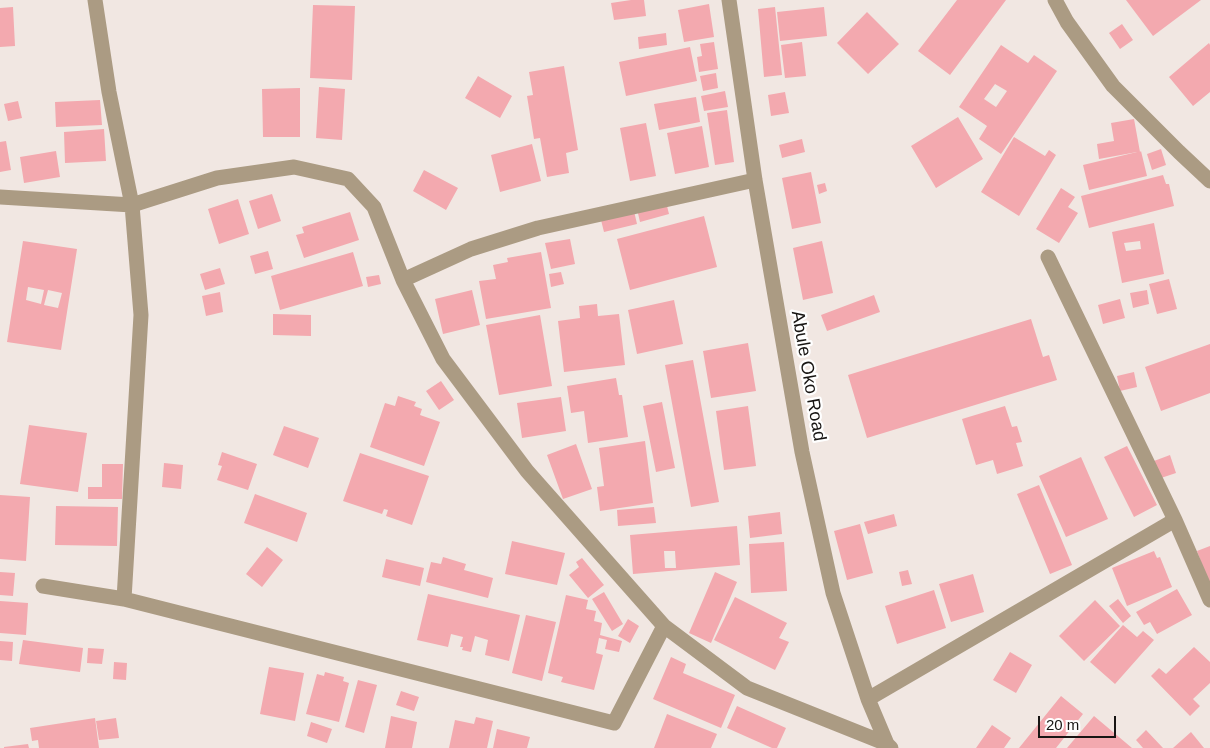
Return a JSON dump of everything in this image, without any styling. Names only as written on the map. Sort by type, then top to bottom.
[{"type":"street","points":[[95,0],[109,92],[132,205],[141,315],[124,600]]},
{"type":"street","name":"Abule Oko Road","points":[[729,0],[755,180],[804,461],[833,592],[868,699],[890,746]]},
{"type":"street","points":[[1055,0],[1067,22],[1113,86],[1210,181]]},
{"type":"street","points":[[0,197],[132,205],[217,178],[294,167],[348,178],[374,207],[404,280],[443,359],[521,463],[664,626],[747,688],[890,746]]},
{"type":"street","points":[[404,280],[471,249],[538,228],[755,180]]},
{"type":"street","points":[[1048,257],[1175,520],[1210,600]]},
{"type":"street","points":[[868,699],[1175,520]]},
{"type":"street","points":[[44,586],[124,600],[614,723],[664,626]]},
{"type":"building","points":[[644,0],[646,16],[614,20],[611,3]]},
{"type":"building","points":[[957,0],[1006,0],[950,75],[918,51]]},
{"type":"building","points":[[1126,0],[1201,0],[1153,36]]},
{"type":"building","points":[[709,4],[714,37],[684,42],[678,10]]},
{"type":"building","points":[[313,5],[355,6],[352,80],[310,78]]},
{"type":"building","points":[[13,7],[15,46],[0,47],[0,8]]},
{"type":"building","points":[[775,7],[782,75],[764,77],[758,9]]},
{"type":"building","points":[[824,7],[827,36],[780,41],[777,12]]},
{"type":"building","points":[[867,12],[899,44],[868,74],[837,43]]},
{"type":"building","points":[[1122,24],[1133,40],[1120,49],[1109,33]]},
{"type":"building","points":[[666,33],[667,45],[639,49],[638,37]]},
{"type":"building","points":[[714,42],[718,69],[699,72],[697,57],[702,56],[700,44]]},
{"type":"building","points":[[802,42],[806,76],[785,78],[781,45]]},
{"type":"building","points":[[1209,43],[1210,92],[1193,106],[1169,77]]},
{"type":"building","points":[[1001,45],[1028,63],[1034,55],[1057,71],[1001,154],[979,139],[987,126],[959,107]],"holes":[[[995,84],[1007,91],[996,107],[984,99]]]},
{"type":"building","points":[[690,47],[697,81],[626,96],[619,62]]},
{"type":"building","points":[[564,66],[578,150],[566,153],[569,173],[547,177],[540,138],[534,139],[527,96],[533,95],[529,72]]},
{"type":"building","points":[[716,73],[718,88],[703,91],[700,76]]},
{"type":"building","points":[[478,76],[512,96],[500,118],[465,98]]},
{"type":"building","points":[[319,87],[345,89],[342,140],[316,138]]},
{"type":"building","points":[[300,88],[300,137],[263,137],[262,89]]},
{"type":"building","points":[[725,91],[728,107],[704,111],[701,96]]},
{"type":"building","points":[[785,92],[789,113],[771,116],[768,95]]},
{"type":"building","points":[[696,97],[700,122],[659,130],[654,104]]},
{"type":"building","points":[[100,100],[102,125],[56,127],[55,102]]},
{"type":"building","points":[[18,101],[22,118],[8,121],[4,104]]},
{"type":"building","points":[[727,110],[734,162],[715,165],[707,113]]},
{"type":"building","points":[[958,117],[983,159],[936,188],[911,146]]},
{"type":"building","points":[[1134,119],[1147,176],[1089,190],[1083,165],[1137,152],[1099,159],[1097,144],[1114,141],[1111,123]]},
{"type":"building","points":[[646,123],[656,176],[630,181],[620,128]]},
{"type":"building","points":[[702,126],[709,167],[675,174],[667,133]]},
{"type":"building","points":[[104,129],[106,161],[65,163],[64,132]]},
{"type":"building","points":[[1014,137],[1045,156],[1049,150],[1056,155],[1019,216],[981,192]]},
{"type":"building","points":[[802,139],[805,152],[782,158],[779,145]]},
{"type":"building","points":[[6,141],[11,170],[0,172],[0,142]]},
{"type":"building","points":[[532,144],[541,181],[500,192],[491,155]]},
{"type":"building","points":[[1161,149],[1166,165],[1152,170],[1147,154]]},
{"type":"building","points":[[56,151],[60,177],[24,183],[20,157]]},
{"type":"building","points":[[424,170],[458,188],[446,210],[413,191]]},
{"type":"building","points":[[811,172],[821,223],[792,229],[782,178]]},
{"type":"building","points":[[1163,175],[1166,184],[1169,184],[1174,206],[1089,228],[1081,196]]},
{"type":"building","points":[[825,183],[827,191],[819,194],[817,185]]},
{"type":"building","points":[[1061,188],[1075,197],[1068,207],[1078,213],[1059,243],[1036,229]]},
{"type":"building","points":[[272,194],[281,221],[258,229],[249,201]]},
{"type":"building","points":[[238,199],[249,234],[219,244],[208,209]]},
{"type":"building","points":[[666,202],[669,214],[640,222],[637,209]]},
{"type":"building","points":[[634,211],[637,224],[604,232],[601,220]]},
{"type":"building","points":[[350,212],[359,240],[304,258],[296,235],[304,233],[302,227]]},
{"type":"building","points":[[704,216],[717,267],[630,290],[617,239]]},
{"type":"building","points":[[1154,223],[1164,274],[1122,283],[1112,232]],"holes":[[[1140,241],[1141,249],[1126,251],[1124,243]]]},
{"type":"building","points":[[570,239],[575,264],[551,269],[545,243]]},
{"type":"building","points":[[23,241],[77,249],[61,350],[7,342]],"holes":[[[28,287],[44,290],[41,304],[26,300]],[[48,290],[62,293],[58,308],[44,305]]]},
{"type":"building","points":[[822,241],[833,293],[803,300],[793,248]]},
{"type":"building","points":[[268,251],[273,269],[255,274],[250,256]]},
{"type":"building","points":[[353,252],[363,286],[280,310],[271,276]]},
{"type":"building","points":[[541,252],[551,308],[486,319],[479,281],[496,279],[493,265],[508,262],[507,258]]},
{"type":"building","points":[[220,268],[225,284],[205,290],[200,274]]},
{"type":"building","points":[[561,272],[564,284],[551,287],[549,274]]},
{"type":"building","points":[[379,275],[381,284],[368,287],[366,277]]},
{"type":"building","points":[[1169,279],[1177,309],[1157,314],[1149,284]]},
{"type":"building","points":[[472,290],[480,325],[443,334],[435,299]]},
{"type":"building","points":[[1147,290],[1149,304],[1133,308],[1130,293]]},
{"type":"building","points":[[220,292],[223,312],[206,316],[202,296]]},
{"type":"building","points":[[874,295],[880,312],[827,331],[821,315]]},
{"type":"building","points":[[1120,299],[1125,318],[1103,324],[1098,305]]},
{"type":"building","points":[[674,300],[683,344],[637,354],[628,310]]},
{"type":"building","points":[[597,304],[598,316],[619,314],[625,365],[564,372],[558,321],[580,318],[579,306]]},
{"type":"building","points":[[273,314],[311,315],[311,336],[273,335]]},
{"type":"building","points":[[540,315],[552,386],[499,395],[486,325]]},
{"type":"building","points":[[1031,319],[1043,357],[1049,355],[1057,380],[867,438],[848,375]]},
{"type":"building","points":[[748,343],[756,391],[711,398],[703,351]]},
{"type":"building","points":[[1210,344],[1210,393],[1161,411],[1145,367]]},
{"type":"building","points":[[693,360],[719,502],[691,507],[665,365]]},
{"type":"building","points":[[1134,372],[1137,387],[1120,391],[1117,376]]},
{"type":"building","points":[[616,378],[619,395],[622,395],[628,437],[588,443],[584,411],[571,413],[567,386]]},
{"type":"building","points":[[441,381],[454,400],[439,410],[426,391]]},
{"type":"building","points":[[398,396],[416,402],[414,406],[422,409],[420,415],[440,422],[424,466],[370,447],[385,403],[395,406]]},
{"type":"building","points":[[561,397],[566,431],[522,438],[517,403]]},
{"type":"building","points":[[662,402],[675,468],[656,472],[643,406]]},
{"type":"building","points":[[748,406],[756,466],[724,470],[716,411]]},
{"type":"building","points":[[1005,406],[1012,427],[1017,426],[1022,442],[1016,443],[1023,466],[997,474],[993,460],[976,465],[962,419]]},
{"type":"building","points":[[29,425],[87,433],[78,492],[20,484]]},
{"type":"building","points":[[284,426],[319,438],[308,468],[273,455]]},
{"type":"building","points":[[645,441],[653,503],[600,511],[597,487],[604,486],[599,448]]},
{"type":"building","points":[[576,444],[592,489],[563,499],[547,455]]},
{"type":"building","points":[[1127,446],[1157,505],[1134,517],[1104,457]]},
{"type":"building","points":[[222,452],[257,464],[248,490],[217,480],[222,466],[218,465]]},
{"type":"building","points":[[360,453],[429,476],[412,525],[386,516],[388,510],[384,509],[382,514],[343,501]]},
{"type":"building","points":[[1170,455],[1176,473],[1161,478],[1154,461]]},
{"type":"building","points":[[1081,457],[1108,519],[1066,537],[1039,476]]},
{"type":"building","points":[[164,463],[183,465],[181,489],[162,487]]},
{"type":"building","points":[[102,464],[123,464],[122,499],[88,499],[88,487],[102,487]]},
{"type":"building","points":[[1039,485],[1072,565],[1050,574],[1017,494]]},
{"type":"building","points":[[255,494],[307,513],[297,542],[244,523]]},
{"type":"building","points":[[0,495],[30,497],[26,561],[0,559]]},
{"type":"building","points":[[56,506],[118,507],[117,546],[55,545]]},
{"type":"building","points":[[654,507],[656,523],[618,526],[617,510]]},
{"type":"building","points":[[780,512],[782,534],[750,538],[748,516]]},
{"type":"building","points":[[894,514],[897,526],[868,534],[864,522]]},
{"type":"building","points":[[860,524],[873,573],[847,580],[834,531]]},
{"type":"building","points":[[737,526],[740,565],[633,574],[630,535]],"holes":[[[664,551],[675,551],[676,568],[665,568]]]},
{"type":"building","points":[[512,541],[565,553],[557,585],[505,574]]},
{"type":"building","points":[[784,542],[787,591],[751,593],[749,544]]},
{"type":"building","points":[[1210,546],[1210,586],[1197,551]]},
{"type":"building","points":[[267,547],[283,560],[262,587],[246,574]]},
{"type":"building","points":[[1154,551],[1157,558],[1160,557],[1172,587],[1127,606],[1112,568]]},
{"type":"building","points":[[443,557],[466,564],[464,570],[493,578],[488,598],[426,582],[431,562],[441,564]]},
{"type":"building","points":[[582,558],[604,585],[588,598],[569,575],[579,567],[576,562]]},
{"type":"building","points":[[386,559],[424,568],[420,586],[382,577]]},
{"type":"building","points":[[908,570],[912,584],[902,586],[899,572]]},
{"type":"building","points":[[0,572],[15,573],[13,596],[0,595]]},
{"type":"building","points":[[715,572],[737,582],[711,643],[689,633]]},
{"type":"building","points":[[973,574],[984,612],[951,622],[939,584]]},
{"type":"building","points":[[1177,589],[1192,615],[1157,634],[1150,622],[1144,625],[1136,612]]},
{"type":"building","points":[[934,590],[946,628],[897,644],[885,606]]},
{"type":"building","points":[[604,592],[623,624],[612,631],[592,599]]},
{"type":"building","points":[[428,594],[520,615],[509,661],[485,655],[488,640],[475,636],[471,652],[462,650],[463,647],[460,647],[463,637],[451,634],[448,647],[417,640]]},
{"type":"building","points":[[566,595],[588,600],[586,609],[596,611],[594,621],[602,623],[600,635],[622,641],[619,652],[605,649],[607,640],[599,638],[596,653],[603,655],[594,690],[561,682],[563,677],[548,673]]},
{"type":"building","points":[[735,597],[787,623],[779,638],[789,642],[775,670],[714,640]]},
{"type":"building","points":[[1118,599],[1131,616],[1123,623],[1109,606]]},
{"type":"building","points":[[1095,600],[1120,626],[1084,661],[1059,636]]},
{"type":"building","points":[[0,601],[28,603],[26,635],[0,633]]},
{"type":"building","points":[[526,615],[556,622],[542,681],[512,673]]},
{"type":"building","points":[[628,619],[639,626],[630,643],[618,636]]},
{"type":"building","points":[[1123,625],[1137,637],[1143,631],[1154,640],[1115,684],[1090,662]]},
{"type":"building","points":[[23,640],[83,648],[80,672],[19,664]]},
{"type":"building","points":[[0,641],[13,642],[12,661],[0,660]]},
{"type":"building","points":[[1194,647],[1210,662],[1210,683],[1193,699],[1200,706],[1190,716],[1151,676],[1159,668],[1166,674]]},
{"type":"building","points":[[88,648],[104,649],[102,664],[87,663]]},
{"type":"building","points":[[1010,652],[1032,665],[1016,693],[993,680]]},
{"type":"building","points":[[671,657],[686,664],[683,673],[735,695],[721,728],[653,699]]},
{"type":"building","points":[[114,662],[127,663],[126,680],[113,679]]},
{"type":"building","points":[[269,667],[304,673],[295,721],[260,714]]},
{"type":"building","points":[[325,672],[344,677],[343,681],[349,683],[339,722],[306,714],[317,674],[324,676]]},
{"type":"building","points":[[358,680],[377,685],[364,733],[345,727]]},
{"type":"building","points":[[401,691],[419,697],[414,711],[396,705]]},
{"type":"building","points":[[1061,696],[1083,714],[1056,748],[1019,748]]},
{"type":"building","points":[[737,706],[786,728],[777,748],[772,748],[727,728]]},
{"type":"building","points":[[667,714],[717,734],[711,748],[654,748]]},
{"type":"building","points":[[391,716],[417,722],[412,748],[385,748]]},
{"type":"building","points":[[1094,716],[1132,748],[1067,748]]},
{"type":"building","points":[[476,717],[493,721],[487,748],[449,748],[455,720],[474,724]]},
{"type":"building","points":[[95,718],[99,748],[39,748],[38,740],[32,741],[30,728]]},
{"type":"building","points":[[116,718],[119,738],[99,740],[96,721]]},
{"type":"building","points":[[311,722],[332,729],[327,743],[307,736]]},
{"type":"building","points":[[992,725],[1011,738],[1004,748],[976,748]]},
{"type":"building","points":[[497,729],[530,737],[527,748],[493,748]]},
{"type":"building","points":[[1146,730],[1163,748],[1143,748],[1136,740]]},
{"type":"building","points":[[1191,732],[1204,748],[1173,748]]},
{"type":"building","points":[[28,744],[29,748],[4,748],[4,747]]}]
